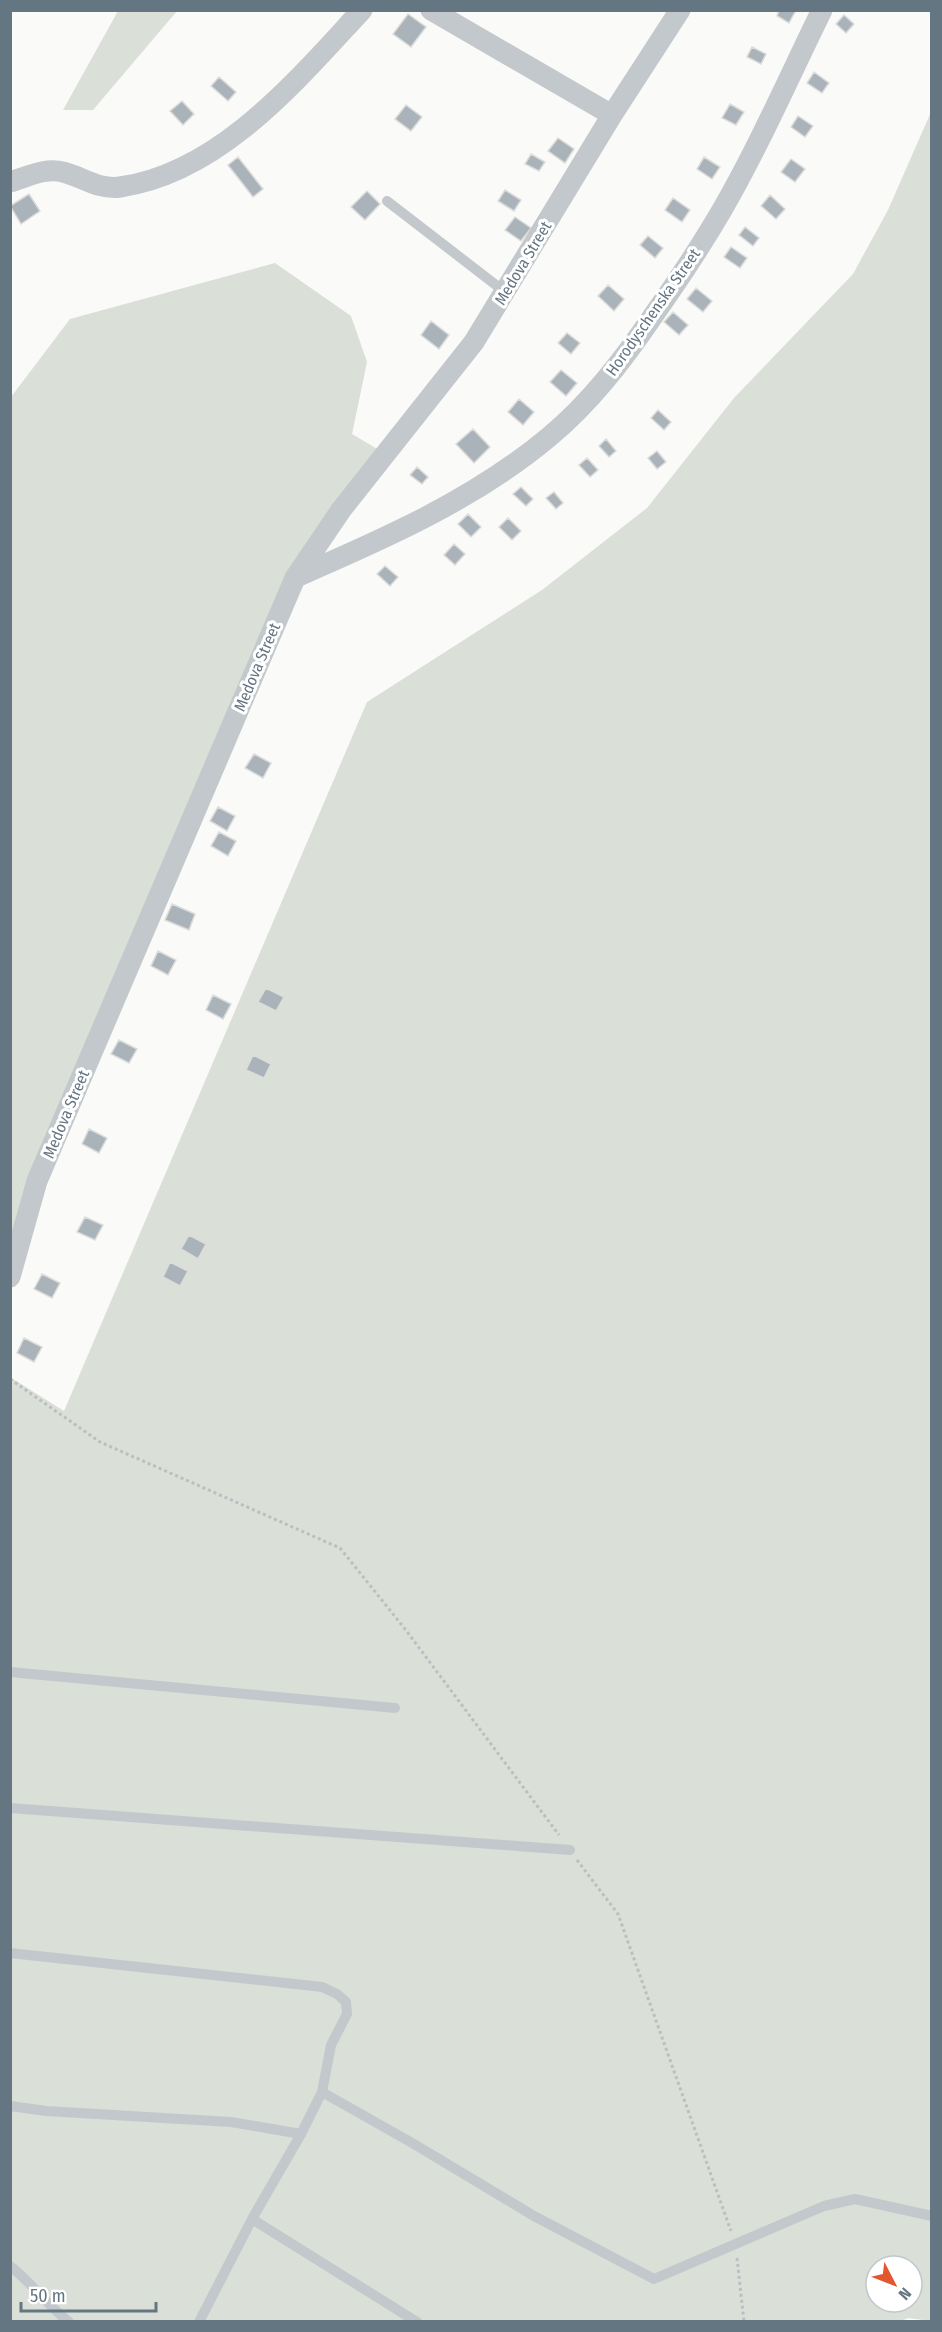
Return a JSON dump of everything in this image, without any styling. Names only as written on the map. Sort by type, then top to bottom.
[{"type":"street","points":[[10,182],[45,171],[61,171],[104,187],[119,187],[146,181],[175,170],[231,138],[261,113],[300,77],[362,10]]},
{"type":"street","points":[[431,10],[612,115]]},
{"type":"street","name":"Medova Street","points":[[10,1277],[37,1181],[295,578],[341,510],[474,342],[612,115],[680,10]]},
{"type":"street","name":"Horodyschenska Street","points":[[295,578],[386,538],[501,473],[550,436],[590,397],[627,354],[680,278],[723,209],[822,10]]},
{"type":"lane","points":[[387,201],[505,292]]},
{"type":"lane","points":[[10,1672],[395,1708]]},
{"type":"lane","points":[[10,1808],[570,1850]]},
{"type":"lane","points":[[10,1953],[322,1988],[337,1994],[346,2002],[346,2014],[331,2045],[322,2092],[301,2134],[252,2219],[200,2322]]},
{"type":"lane","points":[[322,2092],[534,2216],[654,2279],[824,2206],[855,2199],[932,2216]]},
{"type":"lane","points":[[10,2106],[231,2122],[301,2134]]},
{"type":"lane","points":[[252,2219],[417,2322]]},
{"type":"lane","points":[[10,2266],[28,2280],[51,2307],[69,2322]]},
{"type":"path","points":[[10,1379],[100,1442],[340,1548],[405,1629],[618,1914],[736,2245],[744,2322]]},
{"type":"shaded area","points":[[118,11],[177,11],[93,110],[63,110]]},
{"type":"shaded area","points":[[931,112],[931,2321],[908,2318],[899,2322],[11,2321],[10,1377],[64,1411],[367,702],[542,590],[647,508],[734,398],[853,274],[888,210]]},
{"type":"shaded area","points":[[275,263],[351,316],[367,362],[352,434],[379,450],[335,507],[11,1245],[11,397],[70,319]]},
{"type":"building","points":[[779,10],[795,12],[789,23],[777,16]]},
{"type":"building","points":[[408,14],[426,27],[411,47],[393,34]]},
{"type":"building","points":[[844,15],[854,24],[846,33],[836,24]]},
{"type":"building","points":[[752,47],[766,54],[761,64],[747,57]]},
{"type":"building","points":[[814,72],[829,83],[822,93],[807,83]]},
{"type":"building","points":[[219,77],[236,92],[228,101],[211,86]]},
{"type":"building","points":[[182,101],[194,114],[183,125],[170,111]]},
{"type":"building","points":[[730,104],[744,112],[736,125],[722,118]]},
{"type":"building","points":[[406,105],[422,117],[411,131],[395,119]]},
{"type":"building","points":[[798,116],[813,126],[805,137],[791,127]]},
{"type":"building","points":[[558,138],[574,149],[565,163],[548,151]]},
{"type":"building","points":[[531,154],[545,162],[539,171],[525,164]]},
{"type":"building","points":[[238,157],[263,189],[253,197],[228,165]]},
{"type":"building","points":[[704,157],[720,167],[712,179],[697,169]]},
{"type":"building","points":[[791,159],[805,169],[795,182],[781,172]]},
{"type":"building","points":[[505,190],[521,200],[514,211],[498,201]]},
{"type":"building","points":[[367,191],[380,204],[365,220],[351,207]]},
{"type":"building","points":[[29,194],[40,211],[21,224],[10,206]]},
{"type":"building","points":[[770,195],[785,209],[776,219],[761,206]]},
{"type":"building","points":[[673,198],[690,210],[682,222],[665,210]]},
{"type":"building","points":[[515,217],[531,228],[521,241],[505,230]]},
{"type":"building","points":[[745,227],[759,238],[753,246],[739,235]]},
{"type":"building","points":[[648,236],[663,248],[655,258],[640,245]]},
{"type":"building","points":[[731,247],[747,258],[740,268],[724,257]]},
{"type":"building","points":[[608,285],[624,299],[614,311],[598,296]]},
{"type":"building","points":[[696,288],[712,301],[703,312],[687,299]]},
{"type":"building","points":[[673,312],[688,325],[679,335],[664,322]]},
{"type":"building","points":[[431,321],[449,335],[439,349],[421,335]]},
{"type":"building","points":[[567,333],[580,343],[571,354],[558,343]]},
{"type":"building","points":[[561,370],[577,383],[566,396],[550,382]]},
{"type":"building","points":[[519,399],[534,412],[523,425],[508,412]]},
{"type":"building","points":[[658,410],[671,422],[664,430],[651,418]]},
{"type":"building","points":[[473,429],[490,447],[474,463],[456,444]]},
{"type":"building","points":[[606,439],[616,451],[609,457],[599,446]]},
{"type":"building","points":[[657,451],[666,462],[657,469],[648,458]]},
{"type":"building","points":[[587,458],[598,470],[590,477],[579,465]]},
{"type":"building","points":[[417,467],[428,477],[422,484],[410,475]]},
{"type":"building","points":[[521,487],[533,499],[526,506],[513,494]]},
{"type":"building","points":[[554,492],[563,503],[556,509],[546,498]]},
{"type":"building","points":[[468,514],[481,527],[471,537],[458,524]]},
{"type":"building","points":[[508,518],[521,531],[512,540],[499,527]]},
{"type":"building","points":[[454,544],[465,554],[455,565],[444,555]]},
{"type":"building","points":[[385,566],[398,577],[390,586],[377,574]]},
{"type":"building","points":[[254,754],[271,763],[263,778],[245,768]]},
{"type":"building","points":[[218,807],[235,816],[227,831],[210,821]]},
{"type":"building","points":[[219,832],[236,841],[228,856],[211,846]]},
{"type":"building","points":[[172,904],[195,914],[189,930],[165,920]]},
{"type":"building","points":[[158,951],[176,960],[168,975],[151,966]]},
{"type":"building","points":[[266,988],[284,997],[276,1011],[258,1002]]},
{"type":"building","points":[[213,995],[231,1004],[223,1019],[206,1010]]},
{"type":"building","points":[[119,1040],[137,1049],[129,1063],[111,1054]]},
{"type":"building","points":[[253,1055],[271,1064],[264,1078],[246,1070]]},
{"type":"building","points":[[89,1129],[107,1138],[99,1153],[82,1144]]},
{"type":"building","points":[[85,1217],[103,1225],[95,1240],[77,1232]]},
{"type":"building","points":[[189,1235],[206,1244],[198,1259],[181,1249]]},
{"type":"building","points":[[170,1262],[188,1271],[180,1286],[163,1277]]},
{"type":"building","points":[[42,1274],[60,1283],[52,1298],[34,1289]]},
{"type":"building","points":[[24,1338],[42,1347],[34,1362],[17,1353]]}]
